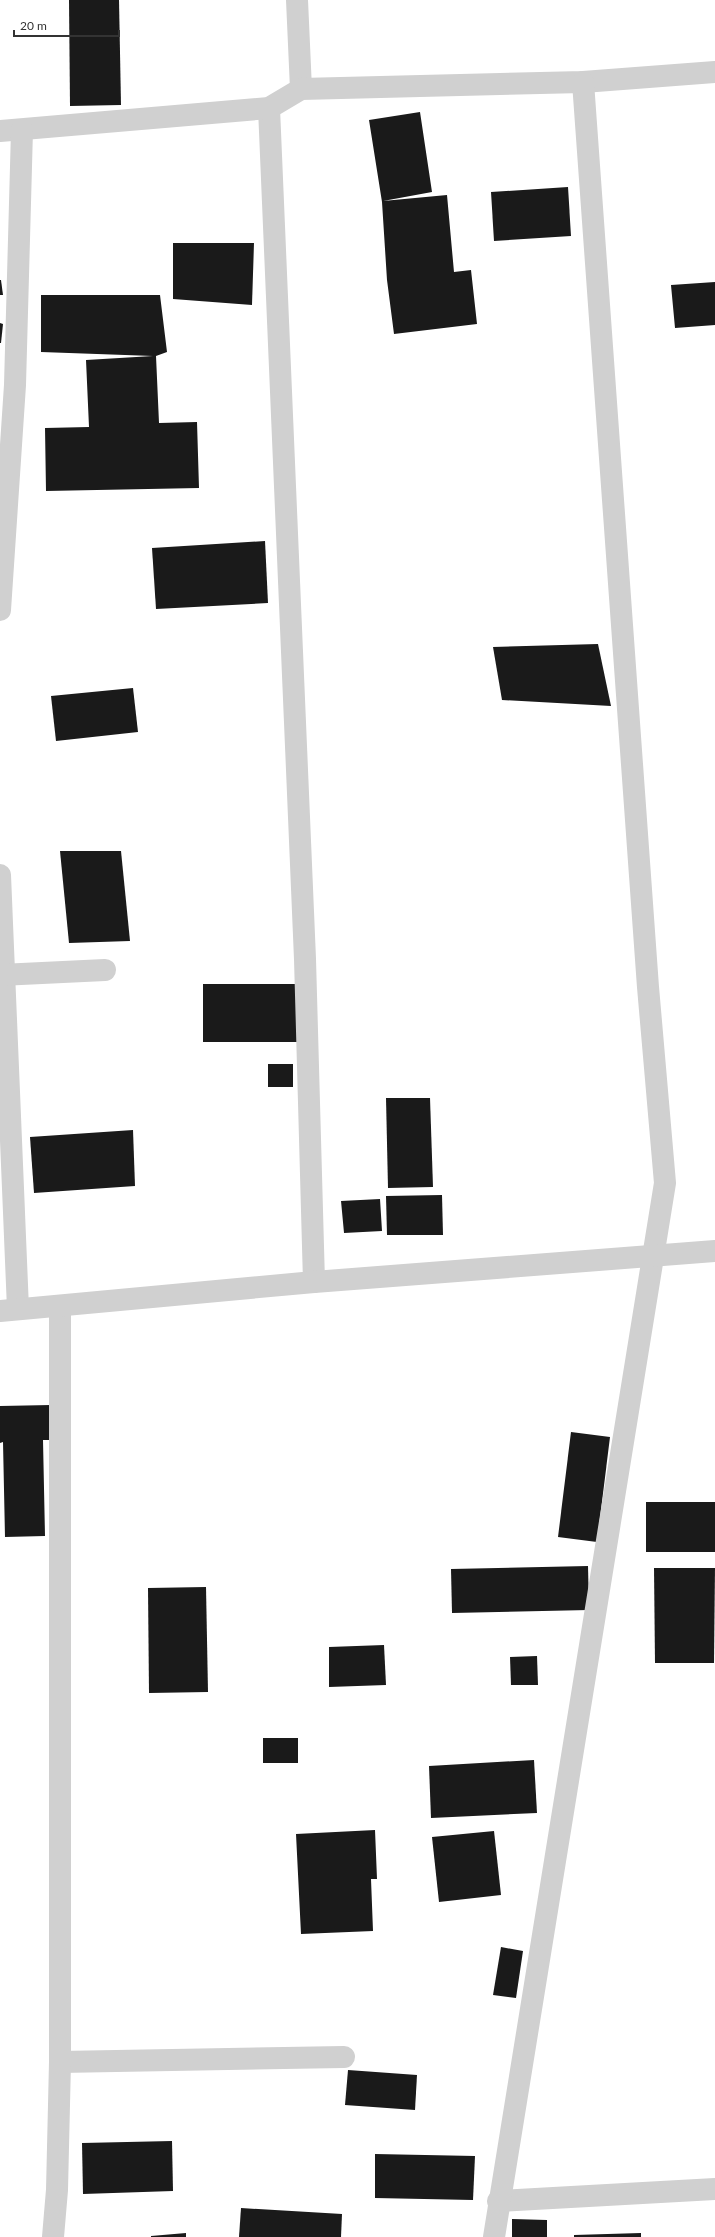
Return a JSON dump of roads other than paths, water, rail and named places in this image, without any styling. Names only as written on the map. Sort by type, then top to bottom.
[{"type":"street","points":[[297,0],[301,89]]},
{"type":"street","points":[[0,132],[269,108],[301,89],[583,82],[715,72]]},
{"type":"street","points":[[494,2237],[498,2201],[654,1257],[665,1182],[648,987],[583,82]]},
{"type":"street","points":[[269,108],[305,951],[314,1282]]},
{"type":"street","points":[[0,610],[15,385],[22,130]]},
{"type":"street","points":[[0,876],[9,1310],[314,1282],[715,1252]]},
{"type":"street","points":[[1,975],[105,970]]},
{"type":"street","points":[[53,2237],[57,2190],[60,2062],[60,1306]]},
{"type":"street","points":[[60,2062],[344,2057]]},
{"type":"street","points":[[498,2201],[715,2189]]}]
